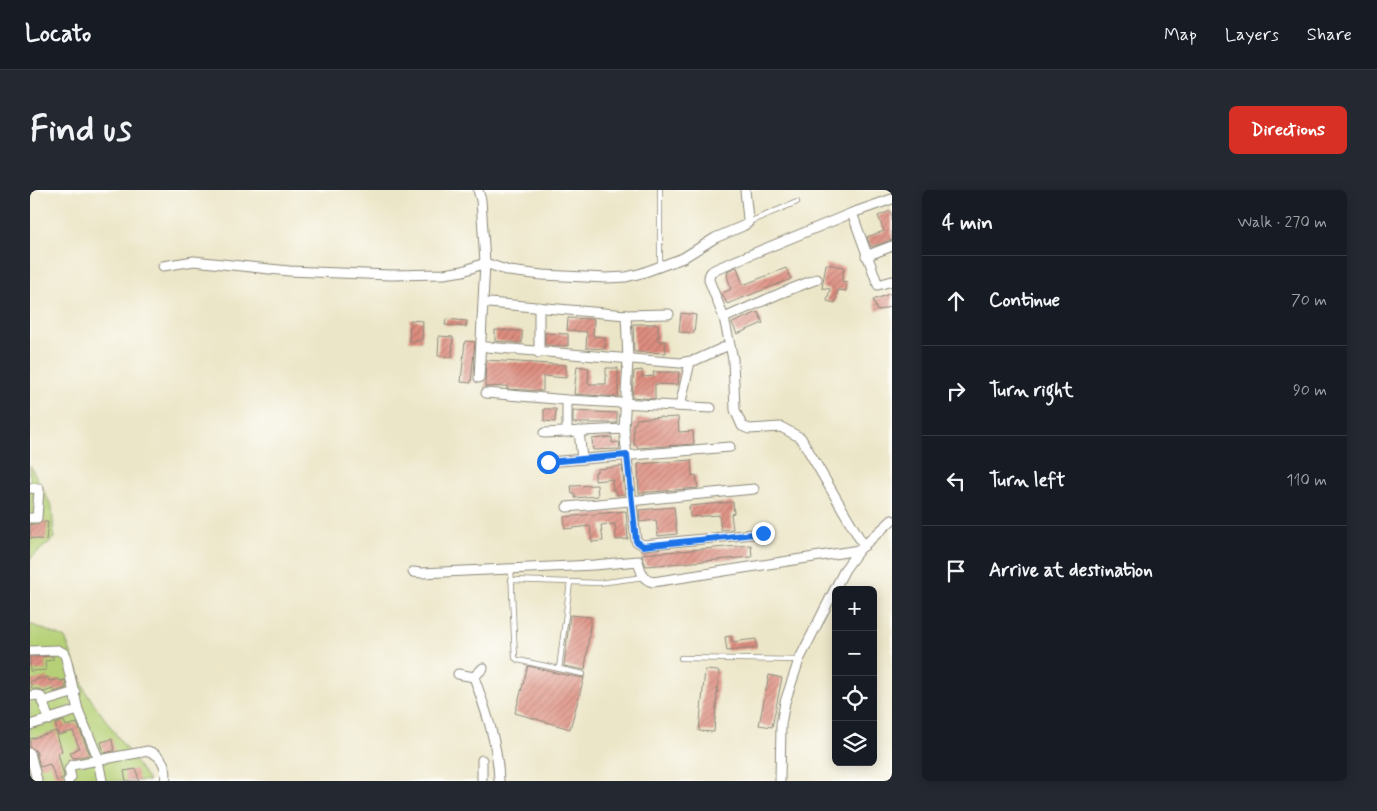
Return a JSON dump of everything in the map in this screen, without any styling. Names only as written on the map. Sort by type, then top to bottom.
[{"type":"street","points":[[478,190],[481,200],[485,263],[479,378]]},
{"type":"street","points":[[163,266],[194,261],[289,271],[390,275],[463,272],[485,263],[509,271],[542,275],[607,278],[642,273],[683,258],[715,238],[743,226],[748,222],[745,190]]},
{"type":"street","points":[[861,548],[801,438],[781,427],[749,429],[742,426],[735,410],[733,359],[724,318],[709,280],[709,275],[711,271],[852,213],[892,199]]},
{"type":"street","points":[[852,213],[878,285],[892,281]]},
{"type":"street","points":[[866,256],[892,246]]},
{"type":"street","points":[[724,318],[781,293],[817,280]]},
{"type":"street","points":[[489,303],[626,315],[669,314]]},
{"type":"street","points":[[539,307],[539,353]]},
{"type":"street","points":[[626,315],[628,360],[624,429],[636,541],[643,546],[763,533]]},
{"type":"street","points":[[487,347],[539,353],[680,363],[690,362],[729,345]]},
{"type":"street","points":[[680,406],[690,362]]},
{"type":"street","points":[[486,393],[625,404],[711,408]]},
{"type":"street","points":[[567,400],[567,432]]},
{"type":"street","points":[[544,433],[624,429]]},
{"type":"street","points":[[579,431],[582,459]]},
{"type":"street","points":[[548,462],[730,447]]},
{"type":"street","points":[[30,488],[39,489],[37,518],[30,518]]},
{"type":"street","points":[[567,506],[754,489]]},
{"type":"street","points":[[780,781],[781,724],[785,702],[800,660],[846,569],[861,548],[892,520]]},
{"type":"street","points":[[413,572],[594,566],[638,561],[644,577],[653,582],[861,548]]},
{"type":"street","points":[[30,651],[62,651],[66,657],[78,710],[99,761],[102,781]]},
{"type":"street","points":[[474,677],[483,668]]},
{"type":"street","points":[[458,674],[474,677]]},
{"type":"street","points":[[474,677],[491,724],[499,769],[499,781]]},
{"type":"street","points":[[42,702],[74,692]]},
{"type":"street","points":[[30,696],[39,695],[48,720]]},
{"type":"street","points":[[30,725],[78,710]]},
{"type":"street","points":[[68,781],[71,777],[69,770],[72,765],[143,752],[155,753],[163,761],[167,773],[165,781]]},
{"type":"street","points":[[30,753],[37,781],[30,781]]},
{"type":"street","points":[[482,760],[482,781]]},
{"type":"lane","points":[[660,190],[660,265]]},
{"type":"lane","points":[[748,222],[797,202]]},
{"type":"lane","points":[[511,569],[513,652],[515,658],[583,674]]},
{"type":"lane","points":[[511,580],[599,583],[644,577]]},
{"type":"lane","points":[[559,669],[570,582]]},
{"type":"lane","points":[[682,658],[800,660]]},
{"type":"green space","points":[[30,465],[52,507],[54,538],[30,559]]},
{"type":"green space","points":[[30,624],[65,638],[86,692],[149,781],[30,781]]},
{"type":"building","points":[[890,211],[892,216],[892,240],[871,247],[867,237],[884,231],[878,216]]},
{"type":"building","points":[[826,264],[844,267],[842,281],[847,282],[846,291],[838,290],[835,303],[827,301],[830,289],[822,288]]},
{"type":"building","points":[[737,267],[743,285],[786,268],[791,279],[727,304],[722,293],[731,289],[727,271]]},
{"type":"building","points":[[892,293],[892,306],[877,311],[873,300]]},
{"type":"building","points":[[758,312],[763,323],[737,334],[732,323]]},
{"type":"building","points":[[681,313],[696,315],[694,333],[679,332]]},
{"type":"building","points":[[568,318],[594,319],[593,336],[605,337],[605,349],[586,348],[587,332],[567,330]]},
{"type":"building","points":[[446,319],[467,321],[466,327],[445,325]]},
{"type":"building","points":[[410,320],[423,321],[422,341],[409,341]]},
{"type":"building","points":[[633,324],[658,324],[658,341],[665,341],[666,353],[634,352]]},
{"type":"building","points":[[495,330],[522,331],[522,343],[495,341]]},
{"type":"building","points":[[545,333],[568,334],[568,346],[545,345]]},
{"type":"building","points":[[439,336],[453,337],[452,357],[438,356]]},
{"type":"building","points":[[465,341],[475,342],[471,383],[461,382]]},
{"type":"building","points":[[486,360],[566,365],[566,378],[543,376],[543,391],[507,389],[507,386],[485,387]]},
{"type":"building","points":[[577,366],[589,368],[588,384],[606,384],[606,368],[618,368],[618,397],[574,394]]},
{"type":"building","points":[[642,370],[642,377],[654,376],[653,372],[679,372],[678,385],[655,384],[655,399],[632,397],[634,371]]},
{"type":"building","points":[[544,409],[556,409],[555,422],[544,421]]},
{"type":"building","points":[[573,411],[617,413],[617,423],[573,423]]},
{"type":"building","points":[[678,417],[679,432],[693,431],[694,444],[637,448],[637,445],[634,445],[633,424],[636,423],[636,419]]},
{"type":"building","points":[[612,437],[612,443],[619,442],[620,449],[593,450],[592,439]]},
{"type":"building","points":[[691,460],[692,476],[696,475],[698,488],[639,493],[638,464]]},
{"type":"building","points":[[622,466],[625,494],[617,495],[616,491],[613,491],[612,479],[595,481],[597,469]]},
{"type":"building","points":[[597,485],[598,496],[575,498],[575,494],[572,494],[571,486]]},
{"type":"building","points":[[733,502],[734,513],[731,514],[733,529],[721,530],[719,515],[690,517],[689,506]]},
{"type":"building","points":[[674,507],[677,534],[658,536],[656,520],[640,522],[639,510]]},
{"type":"building","points":[[626,511],[628,539],[616,540],[615,524],[601,525],[603,541],[592,542],[590,526],[565,529],[564,517]]},
{"type":"building","points":[[48,522],[46,540],[30,538],[30,524]]},
{"type":"building","points":[[751,545],[752,557],[646,566],[642,556],[642,554]]},
{"type":"building","points":[[570,615],[591,617],[585,670],[564,666]]},
{"type":"building","points":[[731,636],[732,642],[756,639],[757,648],[727,651],[725,637]]},
{"type":"building","points":[[53,656],[53,660],[45,661],[46,670],[30,671],[30,657]]},
{"type":"building","points":[[528,666],[584,678],[570,729],[515,713]]},
{"type":"building","points":[[705,670],[719,671],[714,732],[699,731]]},
{"type":"building","points":[[769,675],[782,678],[772,727],[759,725]]},
{"type":"building","points":[[48,677],[49,681],[65,680],[66,688],[54,692],[53,689],[44,692],[39,689],[32,689],[30,681]]},
{"type":"building","points":[[64,721],[66,726],[77,723],[90,755],[73,758],[70,753],[79,748],[73,731],[59,735],[55,724]]},
{"type":"building","points":[[56,731],[62,751],[58,753],[64,776],[57,781],[50,764],[40,767],[36,751],[30,747],[30,739]]},
{"type":"building","points":[[112,739],[114,751],[104,753],[101,742]]},
{"type":"building","points":[[136,769],[139,781],[126,781],[124,771]]},
{"type":"route","points":[[548,462],[627,455],[636,541],[643,546],[763,533]]}]
